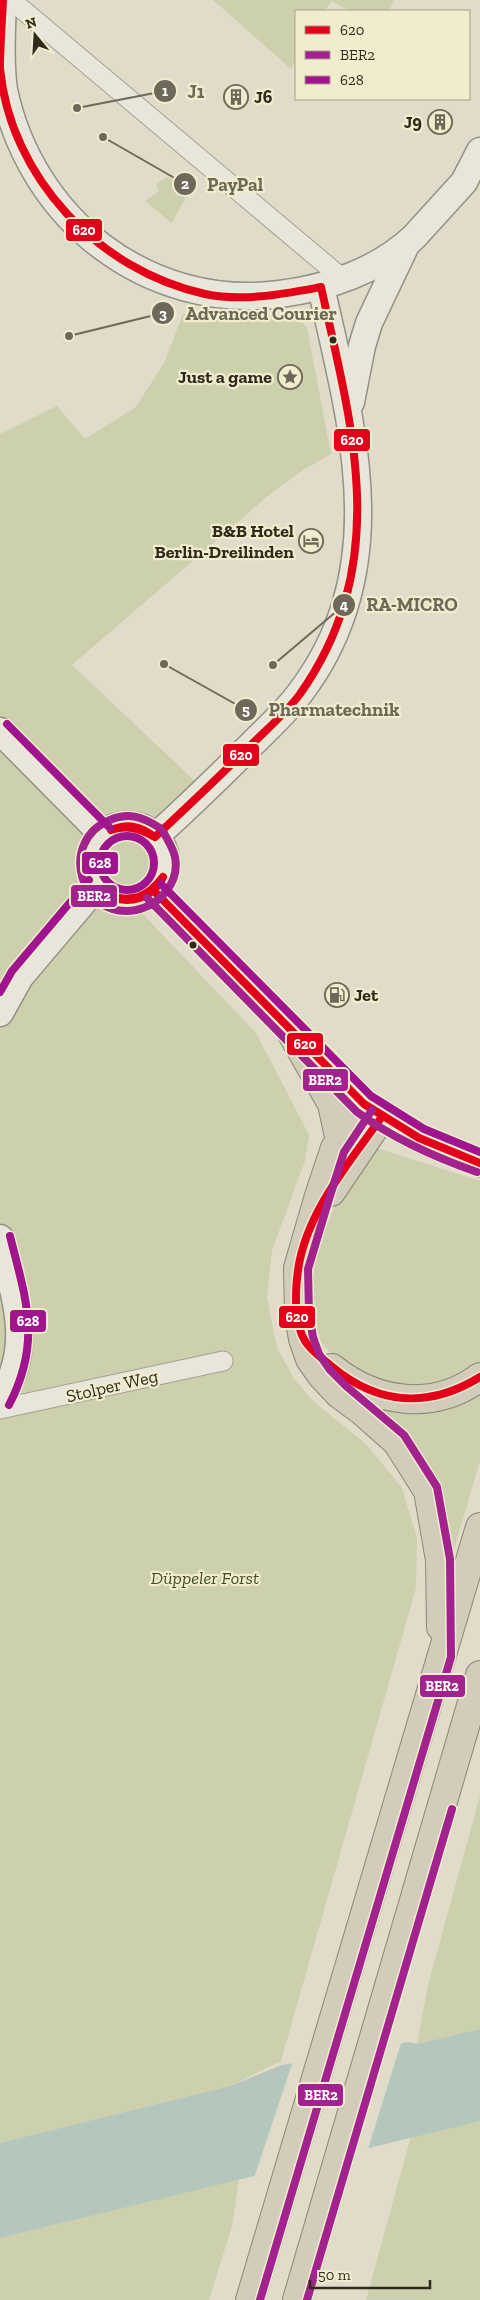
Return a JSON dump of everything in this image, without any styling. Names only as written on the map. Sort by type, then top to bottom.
[{"type":"highway","points":[[291,1032],[332,1104],[340,1141]]},
{"type":"highway","points":[[372,1111],[335,1148],[298,1268],[296,1292],[303,1339],[310,1359],[322,1376],[339,1394],[362,1410],[397,1442],[428,1491],[440,1560],[441,1656]]},
{"type":"highway","points":[[311,1226],[340,1177],[372,1111]]},
{"type":"highway","points":[[303,1339],[333,1369],[354,1384],[382,1396],[410,1401],[436,1398],[468,1386],[480,1377]]},
{"type":"highway","points":[[250,2300],[480,1527]]},
{"type":"highway","points":[[297,2300],[314,2248],[480,1674]]},
{"type":"street","points":[[3,0],[0,66],[14,128],[30,165],[50,196],[74,223],[98,244],[134,268],[175,286],[206,294],[242,297],[332,283],[361,271],[406,245]]},
{"type":"street","points":[[11,0],[332,283],[357,479],[359,523],[356,565],[348,598],[328,650],[300,693],[280,716],[156,837]]},
{"type":"street","points":[[348,414],[368,323],[406,245],[464,182],[480,151]]},
{"type":"street","points":[[0,731],[103,835]]},
{"type":"street","points":[[135,826],[156,837],[165,854],[166,864],[160,883],[154,891],[143,898],[131,901],[118,900],[106,894],[97,886],[92,876],[91,854],[103,835],[118,827],[135,826]]},
{"type":"street","points":[[0,1013],[20,978],[97,886]]},
{"type":"street","points":[[154,891],[291,1032],[372,1111],[432,1147],[480,1163]]},
{"type":"street","points":[[0,1238],[16,1303],[20,1335],[19,1359],[10,1384],[0,1400]]},
{"type":"street","name":"Stolper Weg","points":[[0,1409],[224,1361]]},
{"type":"green space","points":[[213,0],[394,0],[389,10],[348,10],[331,1],[326,10],[295,10],[295,62],[291,69]]},
{"type":"green space","points":[[168,177],[189,191],[172,223],[145,201],[159,191],[156,184]]},
{"type":"green space","name":"Düppeler Forst","points":[[183,314],[235,320],[299,318],[307,328],[331,454],[303,470],[269,495],[72,665],[197,783],[157,818],[148,821],[129,818],[101,819],[82,828],[87,838],[82,861],[83,893],[101,907],[138,909],[256,1033],[309,1135],[305,1161],[272,1250],[267,1296],[274,1334],[278,1349],[293,1377],[313,1401],[366,1444],[402,1488],[417,1538],[416,1588],[281,2061],[230,2086],[0,2143],[0,434],[57,406],[85,439],[136,407],[165,361]]},
{"type":"green space","points":[[129,833],[140,835],[153,846],[158,862],[156,873],[145,886],[129,891],[118,889],[105,878],[100,862],[102,851],[113,838]]},
{"type":"green space","points":[[374,1147],[480,1181],[480,1365],[427,1389],[377,1384],[334,1357],[321,1342],[309,1304],[311,1265],[342,1188]]},
{"type":"green space","points":[[480,1383],[480,1461],[450,1563],[445,1525],[351,1389]]},
{"type":"green space","points":[[480,1796],[480,2029],[417,2044],[428,1985]]},
{"type":"green space","points":[[480,2121],[480,2300],[366,2300],[411,2136]]},
{"type":"green space","points":[[239,2179],[232,2226],[209,2300],[0,2300],[0,2238]]},
{"type":"shaded area","points":[[480,2029],[480,2121],[0,2238],[0,2143],[230,2086],[282,2065],[409,2042],[417,2044]]},
{"type":"pier","points":[[402,2040],[368,2149],[254,2178],[293,2061]]},
{"type":"transit line","name":"620","points":[[3,0],[0,68],[7,108],[21,146],[41,181],[66,213],[96,241],[130,264],[166,282],[205,294],[248,297],[321,287]]},
{"type":"transit line","name":"620","points":[[155,837],[295,701],[329,645],[347,595],[356,545],[357,495],[353,444],[344,392],[321,287]]},
{"type":"transit line","name":"628","points":[[7,724],[110,828]]},
{"type":"transit line","name":"BER2","points":[[160,828],[136,817],[123,816],[110,820],[94,830],[84,844],[80,860],[82,877],[89,891],[101,903],[116,910],[136,910],[160,898],[171,883],[176,866],[172,848],[164,833]]},
{"type":"transit line","name":"620","points":[[111,830],[128,826],[138,828],[153,836]]},
{"type":"transit line","name":"620","points":[[111,830],[132,828],[153,836]]},
{"type":"transit line","name":"628","points":[[127,836],[137,838],[146,844],[152,853],[154,863],[152,873],[146,882],[137,888],[127,890],[117,888],[108,882],[102,873],[100,863],[102,853],[108,844],[117,838],[127,836]]},
{"type":"transit line","name":"620","points":[[107,895],[124,899],[139,897],[151,890],[163,877]]},
{"type":"transit line","name":"620","points":[[107,895],[124,900],[140,898],[153,890],[163,877]]},
{"type":"transit line","name":"628","points":[[0,992],[12,971],[89,880]]},
{"type":"transit line","name":"628","points":[[161,884],[371,1096],[424,1129],[480,1152]]},
{"type":"transit line","name":"620","points":[[154,891],[364,1104],[419,1138],[480,1163]]},
{"type":"transit line","name":"BER2","points":[[147,898],[357,1112],[385,1131],[445,1160],[477,1172]]},
{"type":"transit line","name":"BER2","points":[[260,2300],[451,1657],[450,1559],[437,1487],[404,1435],[330,1370],[319,1354],[313,1337],[309,1314],[308,1269],[329,1199],[344,1152],[372,1110]]},
{"type":"transit line","name":"620","points":[[381,1118],[342,1171],[319,1209],[310,1229],[303,1249],[297,1278],[296,1307],[301,1334],[307,1345],[330,1365],[348,1378],[384,1395],[422,1398],[461,1387],[480,1377]]},
{"type":"transit line","name":"628","points":[[9,1405],[19,1382],[28,1340],[28,1320],[25,1301],[10,1236]]},
{"type":"transit line","name":"BER2","points":[[307,2300],[452,1809]]},
{"type":"place","name":"J6","points":[[236,97]]},
{"type":"place","name":"J1","points":[[77,108]]},
{"type":"place","name":"J9","points":[[440,122]]},
{"type":"place","name":"PayPal","points":[[103,137]]},
{"type":"place","name":"Advanced Courier","points":[[69,336]]},
{"type":"place","name":"Just a game","points":[[290,377]]},
{"type":"place","name":"B&B Hotel Berlin-Dreilinden","points":[[311,541]]},
{"type":"place","name":"Pharmatechnik","points":[[164,664]]},
{"type":"place","name":"RA-MICRO","points":[[273,665]]},
{"type":"place","name":"Jet","points":[[337,995]]}]
